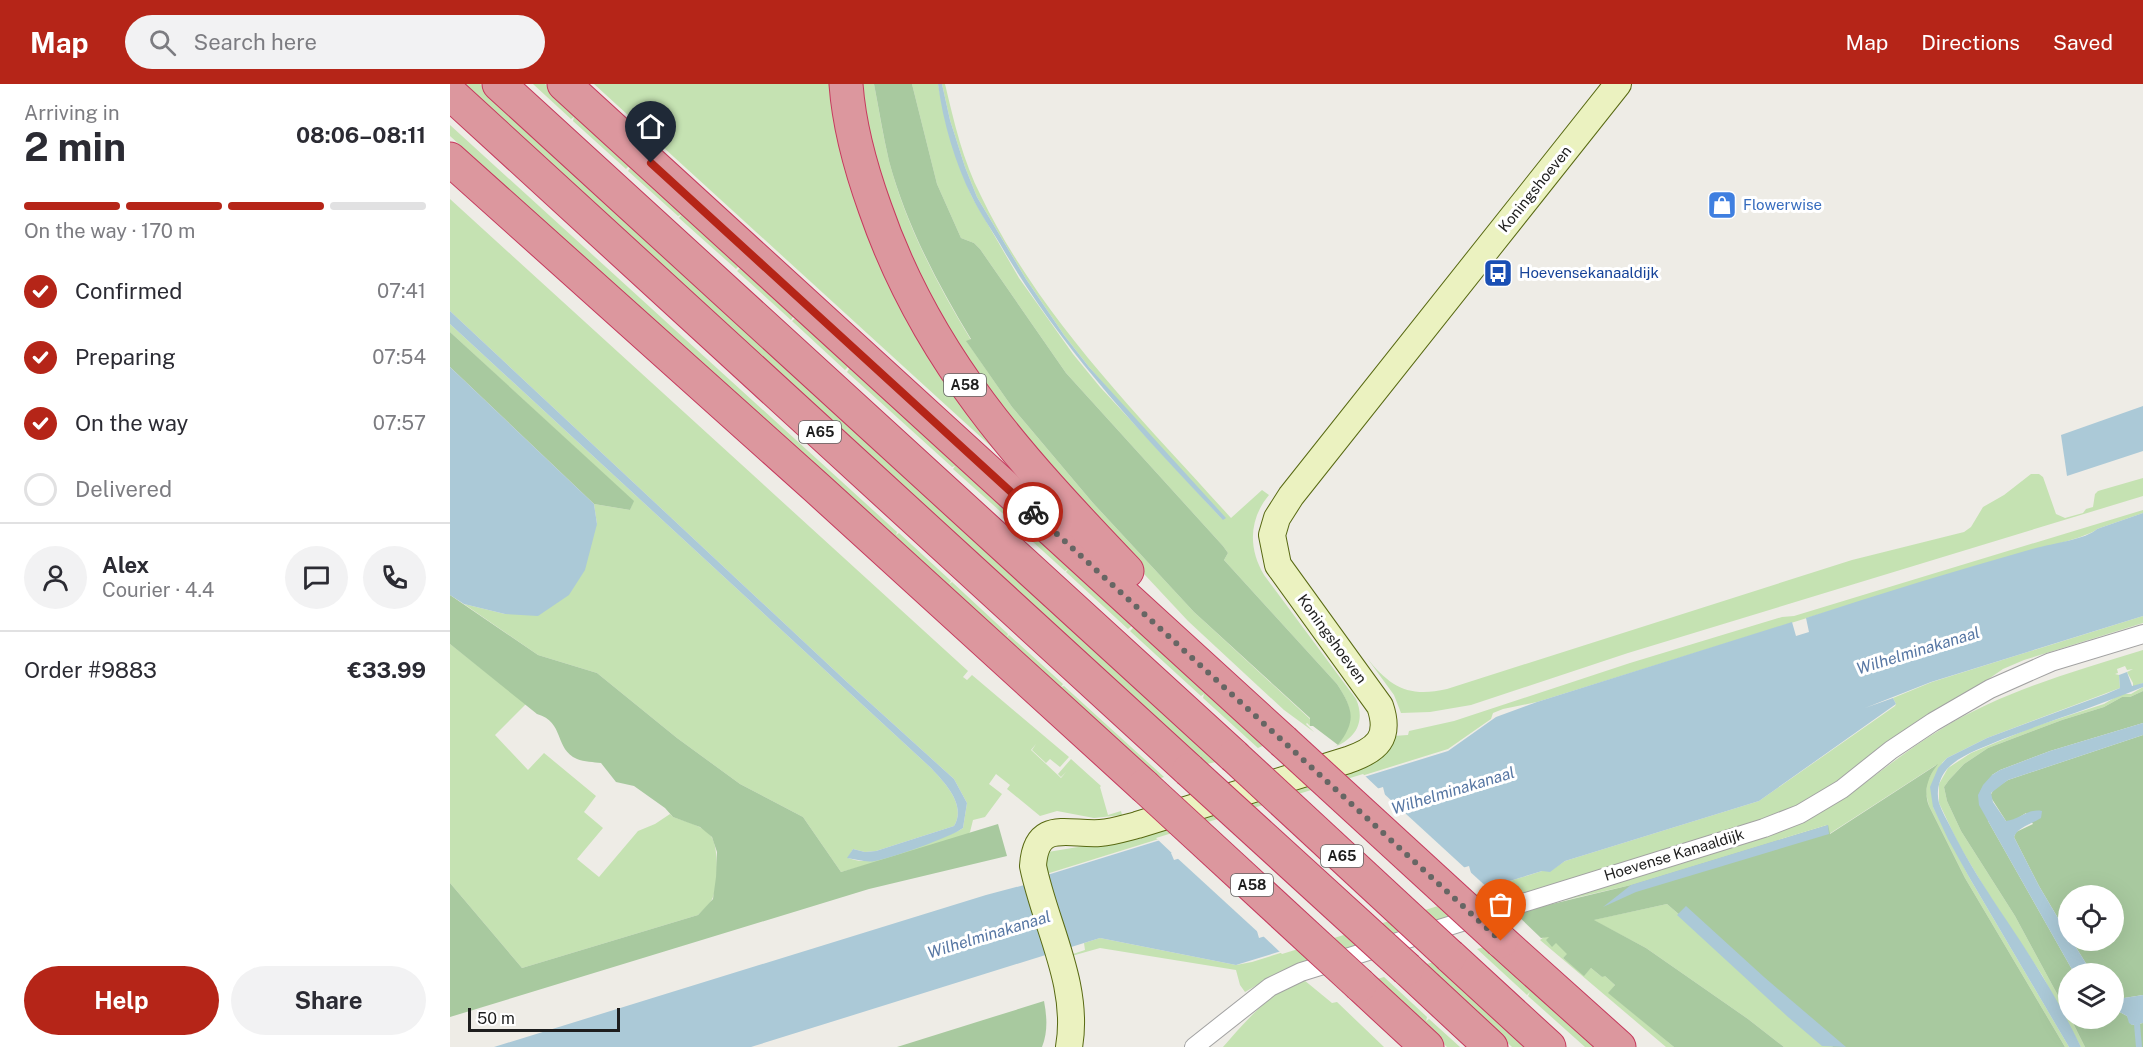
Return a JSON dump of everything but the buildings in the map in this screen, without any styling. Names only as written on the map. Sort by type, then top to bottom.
[{"type":"highway","name":"A65","points":[[499,84],[1549,1047]]},
{"type":"highway","name":"A58","points":[[564,84],[1619,1047]]},
{"type":"highway","name":"A58","points":[[846,84],[857,149],[875,209],[896,265],[938,343],[975,398],[1019,456],[1128,572],[1171,638]]},
{"type":"highway","name":"A65","points":[[450,93],[1491,1047]]},
{"type":"highway","name":"A58","points":[[450,159],[826,496],[1427,1047]]},
{"type":"street","name":"Koningshoeven","points":[[1069,1047],[1072,1015],[1059,952],[1035,880],[1033,866],[1035,848],[1041,839],[1053,832],[1102,833],[1137,825],[1348,760],[1365,754],[1380,741],[1385,722],[1380,706],[1278,565],[1272,534],[1277,518],[1291,496],[1618,84]]},
{"type":"street","name":"Hoevense Kanaaldijk","points":[[1196,1046],[1270,987],[1301,972],[1764,828],[1800,814],[1842,789],[1891,750],[1933,722],[1990,689],[2051,662],[2143,634]]},
{"type":"green space","points":[[459,84],[480,84],[1220,761],[1207,764]]},
{"type":"green space","points":[[533,84],[545,84],[1265,745],[1258,748],[1203,698],[1204,694],[1201,696],[1130,631],[1132,626],[1128,629],[1066,572],[1068,569],[1065,571],[1011,522],[1013,519],[1010,520],[953,469],[955,466],[952,467],[847,372],[848,367],[845,370],[792,321],[795,318],[791,320],[737,271],[740,268],[736,269],[679,218],[681,215],[678,216],[628,171],[630,168],[626,169],[573,121],[574,117],[571,119]]},
{"type":"green space","points":[[594,84],[840,84],[850,145],[1029,481]]},
{"type":"green space","points":[[860,84],[874,84],[889,161],[913,231],[946,297],[971,340],[967,342],[1012,407],[1093,503],[1194,612],[1310,719],[1310,726],[1306,724],[1314,732],[1284,710],[1188,621],[1131,560],[984,388],[914,270],[873,157]]},
{"type":"green space","points":[[874,84],[912,84],[937,184],[961,238],[974,243],[980,249],[1066,373],[1223,546],[1228,553],[1224,560],[1337,684],[1347,701],[1351,714],[1348,728],[1338,745],[1310,726],[1310,718],[1194,612],[1093,503],[1012,407],[966,341],[971,339],[946,296],[913,230],[889,161]]},
{"type":"green space","points":[[912,84],[938,84],[946,123],[972,197],[1019,278],[1073,354],[1100,387],[1223,520],[1089,367],[1026,279],[977,197],[950,120],[942,84],[945,84],[964,155],[981,196],[1005,241],[1062,326],[1094,366],[1231,518],[1262,490],[1269,495],[1262,504],[1254,524],[1255,554],[1264,575],[1356,699],[1360,715],[1357,729],[1341,744],[1334,747],[1338,745],[1343,735],[1350,714],[1347,701],[1337,684],[1224,560],[1228,553],[1223,546],[1066,373],[980,249],[974,243],[961,238],[937,184]]},
{"type":"green space","points":[[450,125],[897,532],[896,535],[899,533],[951,581],[949,584],[952,582],[1008,634],[1007,637],[1009,635],[1063,684],[1061,687],[1064,686],[1164,777],[1158,779],[1015,652],[450,136]]},
{"type":"green space","points":[[450,199],[968,671],[963,677],[967,680],[972,675],[1069,757],[1060,767],[1050,759],[1046,763],[1032,750],[1036,744],[1031,750],[1061,778],[1066,772],[1061,777],[1058,774],[1071,759],[1101,786],[1108,815],[1121,811],[1122,815],[1094,818],[1057,811],[1040,816],[1007,789],[1010,785],[996,774],[989,784],[1002,794],[985,817],[973,820],[970,832],[965,838],[841,872],[803,817],[740,784],[677,738],[597,673],[538,655],[464,604],[505,614],[597,524],[594,504],[630,510],[633,501],[450,332],[450,324],[931,768],[952,794],[958,810],[954,826],[876,851],[865,852],[853,849],[848,858],[862,861],[882,857],[930,842],[963,828],[967,803],[954,779],[450,311]]},
{"type":"green space","points":[[450,332],[634,501],[630,510],[594,504],[450,367]]},
{"type":"green space","points":[[2031,474],[2039,474],[2043,477],[2056,514],[2065,518],[2083,513],[2086,509],[2093,507],[2095,494],[2098,491],[2143,478],[2143,496],[1628,653],[1471,705],[1430,712],[1401,713],[1394,695],[1367,658],[1384,676],[1401,688],[1422,692],[1447,689],[1852,560],[1964,532],[1971,527],[1983,507],[2004,495]]},
{"type":"green space","points":[[2143,510],[2143,513],[2065,542],[1993,561],[1537,702],[1503,709],[1493,713],[1491,719],[1448,749],[1043,875],[1040,860],[1048,852],[1096,844],[1393,736],[1408,735],[1409,731],[1454,721],[1630,663],[1782,617],[1794,616]]},
{"type":"green space","points":[[450,595],[538,655],[597,673],[677,738],[740,784],[803,817],[841,872],[998,824],[1007,856],[869,889],[450,1017],[450,883],[522,968],[698,915],[713,899],[717,852],[712,837],[700,827],[673,817],[665,808],[634,786],[616,782],[601,763],[580,760],[570,755],[552,723],[537,714],[450,644]]},
{"type":"green space","points":[[2143,616],[2143,623],[2024,660],[2003,669],[1805,805],[1264,981],[1245,992],[1240,985],[1236,970],[1100,948],[1067,956],[1085,950],[1084,943],[1100,938],[1236,965],[1252,962],[1542,871],[1550,871],[1565,861],[1759,801],[1895,706],[1893,698],[1932,682]]},
{"type":"green space","points":[[450,644],[526,704],[495,735],[528,770],[544,753],[596,796],[584,812],[603,828],[577,859],[599,877],[638,831],[670,814],[698,826],[714,841],[717,866],[716,884],[712,900],[707,907],[698,915],[522,968],[450,883]]},
{"type":"green space","points":[[2143,650],[2143,683],[2133,687],[2127,672],[2133,669],[2127,670],[2125,666],[2117,669],[2118,673],[2115,674],[2119,675],[2120,688],[1987,738],[1947,758],[1942,763],[1933,807],[1969,877],[2069,1047],[2065,1047],[1965,878],[1929,806],[1926,794],[1927,782],[1936,765],[1829,834],[1827,825],[1631,885],[1531,908],[1304,980],[1332,1003],[1337,1002],[1384,1047],[1223,1047],[1262,1005],[1290,984],[1857,789],[1899,757],[1966,715],[2040,683]]},
{"type":"green space","points":[[2143,687],[2143,691],[2130,697],[2122,697],[2104,707],[1988,748],[1964,764],[1944,787],[1947,801],[1961,831],[2015,916],[2058,996],[2058,1005],[2042,975],[1959,845],[1939,803],[1939,784],[1948,768],[1971,753],[2033,727],[2104,704],[2121,694],[2131,694]]},
{"type":"green space","points":[[2143,691],[2143,723],[2050,751],[1992,775],[1988,821],[2058,945],[2058,951],[2062,951],[2068,963],[2058,963],[2058,996],[2015,916],[1961,831],[1947,801],[1944,787],[1964,764],[1988,748],[2104,707],[2122,697],[2130,697]]},
{"type":"green space","points":[[2143,735],[2143,995],[2124,998],[2124,963],[2086,963],[2078,951],[2124,951],[2124,885],[2058,885],[2058,918],[2014,837],[2016,832],[2033,824],[2026,813],[2013,821],[2006,821],[1990,796],[1994,789],[2008,780]]},
{"type":"green space","points":[[1938,764],[1928,784],[1926,795],[1929,806],[1965,878],[2065,1047],[1833,1047],[1667,904],[1594,920],[1646,948],[1784,1047],[1674,1047],[1608,993],[1615,985],[1605,976],[1602,977],[1591,968],[1584,976],[1563,958],[1567,954],[1556,943],[1552,947],[1546,940],[1549,937],[1541,938],[1515,913],[1631,885],[1828,825],[1830,834]]},
{"type":"green space","points":[[1667,904],[1833,1047],[1784,1047],[1646,948],[1593,920]]},
{"type":"green space","points":[[1550,936],[1568,954],[1563,958],[1584,975],[1591,968],[1602,977],[1604,975],[1615,985],[1609,993],[1674,1047],[1666,1047],[1540,940]]},
{"type":"green space","points":[[1484,947],[1599,1047],[1585,1047],[1528,996],[1530,992],[1527,995],[1477,949]]},
{"type":"green space","points":[[1435,962],[1532,1047],[1512,1047],[1426,964]]},
{"type":"green space","points":[[1384,977],[1427,1017],[1426,1021],[1429,1019],[1460,1047],[1447,1047],[1374,980]]},
{"type":"green space","points":[[1044,1001],[1046,1024],[1042,1047],[897,1047]]},
{"type":"green space","points":[[2124,1014],[2132,1025],[2143,1023],[2143,1047],[2085,1047],[2076,1029],[2124,1029]]},
{"type":"green space","points":[[2071,1029],[2076,1029],[2085,1047],[2081,1047]]},
{"type":"water","points":[[938,84],[942,84],[950,120],[977,197],[1026,279],[1089,367],[1226,518],[1223,520],[1104,389],[1049,319],[1024,282],[978,209],[966,184],[950,142]]},
{"type":"water","points":[[450,311],[954,779],[967,803],[963,828],[934,842],[883,859],[868,862],[847,858],[853,849],[865,852],[876,851],[954,826],[958,810],[952,794],[931,768],[450,324]]},
{"type":"water","points":[[450,367],[594,504],[597,524],[585,570],[569,595],[538,616],[505,614],[464,604],[450,595]]},
{"type":"water","points":[[2143,406],[2143,451],[2067,476],[2061,435]]},
{"type":"water","name":"Wilhelminakanaal","points":[[2143,513],[2143,616],[1931,682],[1865,708],[1893,698],[1896,704],[1759,801],[1565,861],[1550,872],[1542,871],[1236,965],[1100,938],[751,1047],[494,1047],[1028,884],[1044,876],[1448,751],[1496,717],[1537,702],[1792,622],[1796,636],[1809,632],[1806,618],[1978,565],[2077,538]],"holes":[[[1383,787],[1385,795],[1174,860],[1171,853]],[[1469,866],[1471,873],[1259,938],[1257,931]]]},
{"type":"water","points":[[2127,672],[2132,686],[2143,683],[2143,687],[1966,755],[1947,769],[1938,790],[1940,806],[1964,852],[2058,1003],[2058,1028],[1948,839],[1933,807],[1930,787],[1938,768],[1947,758],[1987,738],[2120,688],[2119,675]]},
{"type":"water","points":[[2143,723],[2143,735],[2008,780],[1991,793],[1993,802],[2006,821],[2032,811],[2042,811],[2041,818],[2022,828],[2014,837],[2058,918],[2058,945],[1979,805],[1978,795],[1983,785],[2000,770],[2050,751]]},
{"type":"water","points":[[1828,825],[1829,834],[1636,892],[1603,907],[1631,885]]},
{"type":"water","points":[[1686,906],[1846,1047],[1822,1046],[1788,1017],[1677,915]]},
{"type":"water","points":[[2062,951],[2078,951],[2086,963],[2068,963]]},
{"type":"water","points":[[2143,995],[2143,1023],[2132,1025],[2124,1014],[2124,998]]},
{"type":"water","points":[[2058,1029],[2072,1029],[2081,1047],[2069,1047]]},
{"type":"pier","points":[[1363,774],[1381,791],[1174,854],[1175,856],[1156,838]]},
{"type":"pier","points":[[1381,791],[1466,869],[1260,934],[1175,856]]},
{"type":"pier","points":[[1467,869],[1490,890],[1282,954],[1261,934]]},
{"type":"waterway","points":[[2137,1024],[2139,1047]]},
{"type":"way so far","points":[[1033,512],[1501,941]]},
{"type":"place","name":"Flowerwise","points":[[1722,205]]},
{"type":"place","name":"Hoevensekanaaldijk","points":[[1498,273]]},
{"type":"route","points":[[651,163],[1033,512]]}]
